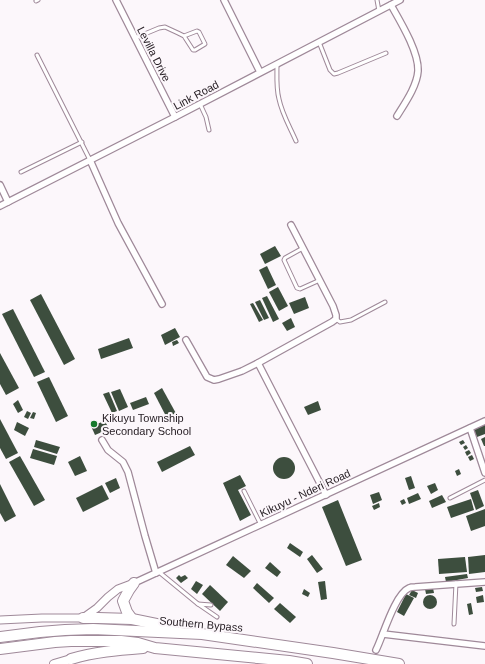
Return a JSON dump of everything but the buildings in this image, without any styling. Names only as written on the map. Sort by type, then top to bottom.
[{"type":"highway","points":[[132,619],[127,612],[123,601],[134,583]]},
{"type":"highway","points":[[83,618],[132,619],[202,634]]},
{"type":"highway","name":"Southern Bypass","points":[[0,637],[40,632],[93,629],[202,634],[399,664]]},
{"type":"highway","points":[[0,649],[71,641],[132,642],[154,648]]},
{"type":"highway","points":[[71,661],[97,652],[154,648],[307,664]]},
{"type":"main road","points":[[54,664],[71,661]]},
{"type":"street","name":"Levilla Drive","points":[[116,0],[175,117]]},
{"type":"street","points":[[224,0],[260,72]]},
{"type":"street","name":"Link Road","points":[[0,206],[400,0]]},
{"type":"street","points":[[391,5],[410,40],[417,61],[418,71],[412,90],[397,116]]},
{"type":"street","points":[[90,160],[118,223],[162,304]]},
{"type":"street","points":[[0,186],[8,202]]},
{"type":"street","points":[[186,340],[207,377],[210,379],[220,379],[258,363],[336,319],[333,306],[291,225]]},
{"type":"street","points":[[258,363],[326,495]]},
{"type":"street","name":"Kikuyu - Nderi Road","points":[[134,583],[485,421]]},
{"type":"street","points":[[470,428],[485,474]]},
{"type":"street","points":[[102,440],[108,450],[123,462],[128,472],[145,536],[158,573]]},
{"type":"street","points":[[376,650],[392,610],[408,588],[415,586],[485,582]]},
{"type":"street","points":[[0,620],[83,618],[97,608],[118,589],[134,583]]},
{"type":"street","points":[[382,634],[485,646]]},
{"type":"lane","points":[[377,0],[379,11]]},
{"type":"lane","points":[[135,38],[165,27],[184,36],[193,50],[205,44],[198,31],[184,36]]},
{"type":"lane","points":[[319,42],[330,70],[334,74],[338,74],[386,53]]},
{"type":"lane","points":[[37,55],[90,160]]},
{"type":"lane","points":[[276,64],[278,99],[296,141]]},
{"type":"lane","points":[[200,104],[206,117],[209,130]]},
{"type":"lane","points":[[21,172],[82,142]]},
{"type":"lane","points":[[303,248],[284,260],[297,288],[302,289],[320,280]]},
{"type":"lane","points":[[336,319],[340,322],[352,320],[385,302]]},
{"type":"lane","points":[[450,498],[485,480]]},
{"type":"lane","points":[[244,491],[260,525]]},
{"type":"lane","points":[[158,573],[217,617]]},
{"type":"lane","points":[[454,624],[456,583]]},
{"type":"lane","points":[[198,604],[211,605]]},
{"type":"place","name":"Kikuyu Township Secondary School","points":[[94,424]]}]
